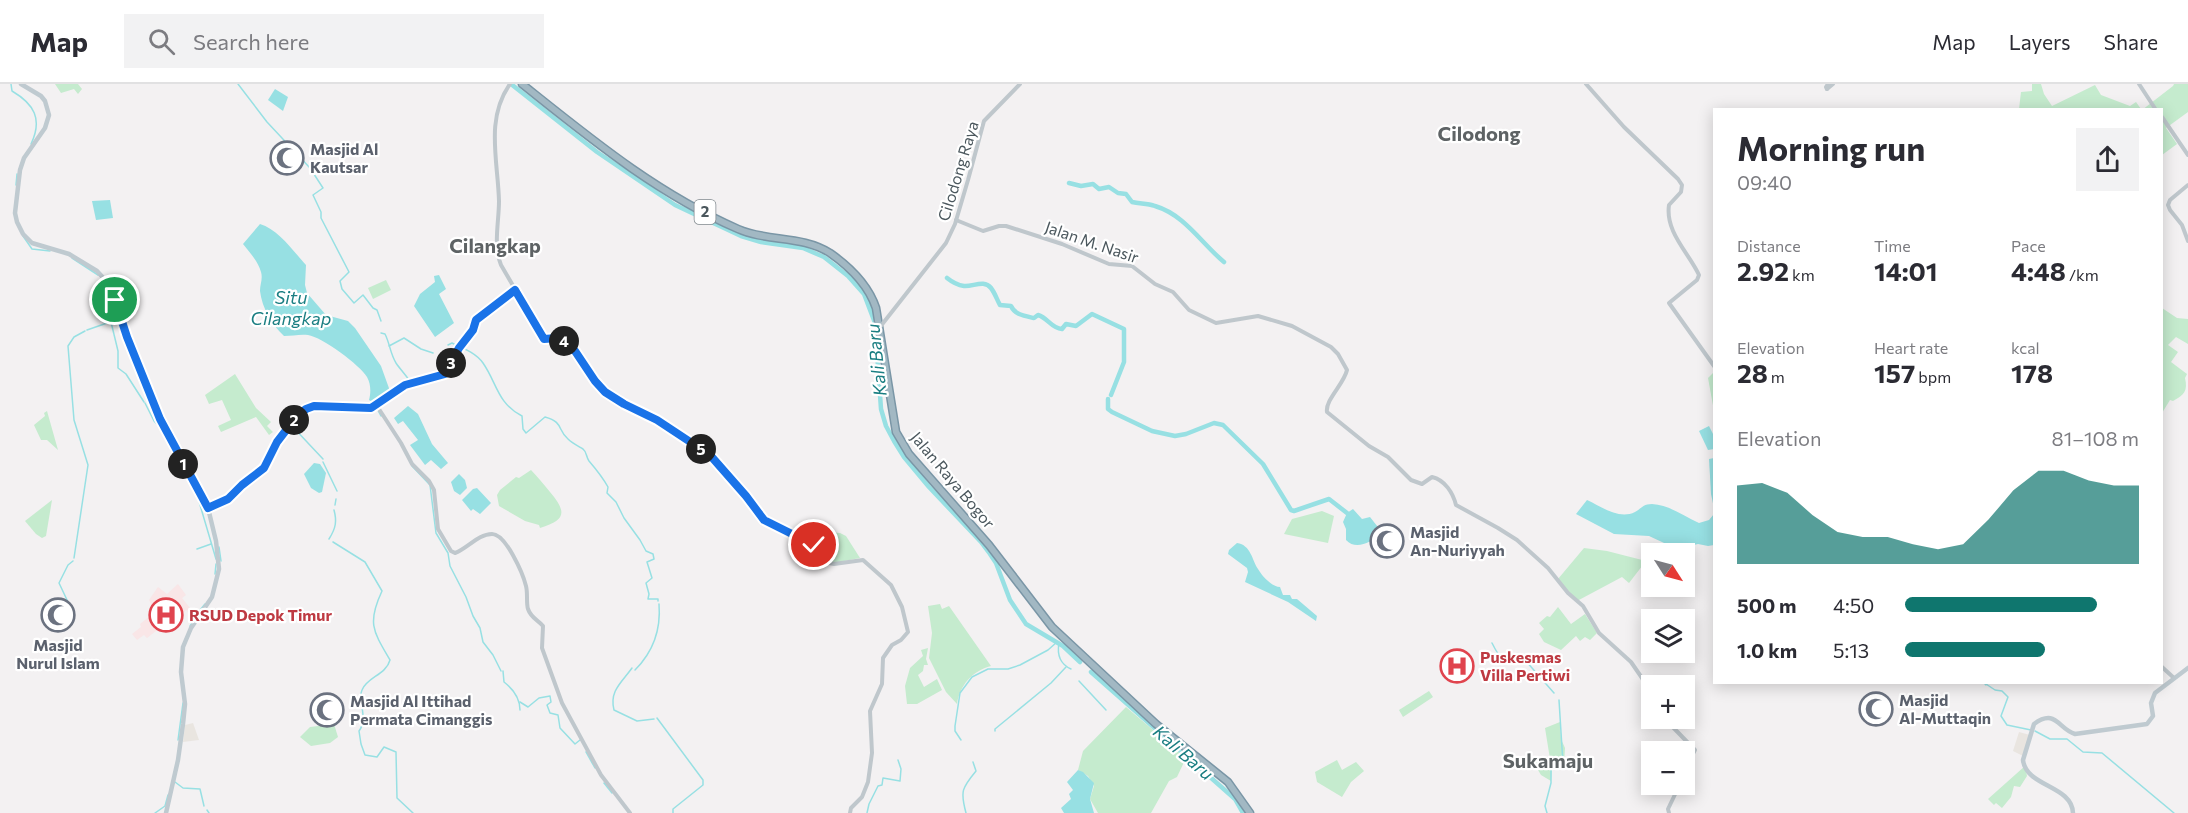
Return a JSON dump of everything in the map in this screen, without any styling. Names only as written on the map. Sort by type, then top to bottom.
[{"type":"highway","name":"Jalan Raya Bogor","points":[[524,84],[624,161],[682,197],[739,227],[807,241],[834,254],[857,273],[868,286],[878,307],[898,431],[911,453],[991,543],[1054,625],[1153,717],[1234,784],[1252,813]]},
{"type":"main road","points":[[21,84],[41,96],[49,115],[45,128],[24,158],[20,170],[15,213],[20,227],[32,243],[69,254],[97,272],[107,282],[160,419],[208,508],[218,553],[218,575],[212,597],[191,628],[183,647],[181,672],[185,704],[183,724],[178,760],[166,813]]},
{"type":"main road","points":[[2073,813],[2073,806],[2067,798],[2028,773],[2025,768],[2023,760],[2032,728],[2036,722],[2049,718],[2056,720],[2069,732],[2075,734],[2147,724],[2153,716],[2151,703],[2153,696],[2188,668]]},
{"type":"street","name":"Cilodong Raya","points":[[882,330],[946,243],[956,220],[979,145],[983,123],[1020,84]]},
{"type":"street","points":[[1586,84],[1624,127],[1682,185],[1681,192],[1669,205],[1669,215],[1678,240],[1699,275],[1697,280],[1669,303],[1713,365]]},
{"type":"street","points":[[1828,84],[1827,89],[1833,84]]},
{"type":"street","points":[[2139,84],[2155,108]]},
{"type":"street","points":[[509,85],[499,106],[495,127],[499,203],[497,255],[544,339],[557,338],[565,341],[605,392],[657,420],[710,455],[764,520],[812,543],[824,562],[834,564],[863,560],[891,585],[902,607],[908,632],[892,645],[883,657],[882,684],[870,711],[872,753],[868,782],[862,797],[850,808],[849,813]]},
{"type":"street","points":[[2163,118],[2188,155]]},
{"type":"street","points":[[2188,184],[2170,200],[2168,206],[2182,225],[2188,241]]},
{"type":"street","name":"Jalan M. Nasir","points":[[956,220],[983,231],[1005,226],[1062,244],[1109,264],[1132,266],[1155,284],[1173,292],[1189,310],[1216,323],[1263,317],[1292,326],[1326,344],[1338,354],[1347,370],[1343,382],[1327,406],[1327,411],[1359,438],[1391,460],[1418,484],[1424,484],[1432,477],[1437,478],[1452,493],[1456,505],[1501,529],[1521,544],[1582,606],[1599,633],[1631,663],[1641,677]]},
{"type":"street","points":[[208,508],[228,499],[264,468],[277,442],[303,410],[314,406],[375,407],[405,385],[445,374],[460,346],[471,334],[476,320],[515,290]]},
{"type":"street","points":[[375,407],[412,464],[429,481],[434,490],[438,530],[451,551],[455,553],[460,551],[488,534],[495,534],[504,540],[522,573],[528,610],[533,618],[543,626],[543,651],[563,705],[601,775],[630,813]]},
{"type":"street","points":[[2163,668],[2175,679]]},
{"type":"street","points":[[1675,729],[1686,741]]},
{"type":"street","points":[[1669,813],[1668,809],[1675,795]]},
{"type":"shaded area","name":"RSUD Depok Timur","points":[[178,584],[186,595],[182,598],[198,618],[196,621],[186,610],[168,629],[165,624],[147,638],[144,635],[137,640],[132,634],[155,612],[149,600],[158,587],[167,594]]},
{"type":"shaded area","points":[[193,723],[199,740],[183,742],[185,725]]},
{"type":"shaded area","points":[[2019,732],[2030,735],[2025,757],[2013,751]]},
{"type":"green space","points":[[55,84],[78,84],[82,89],[78,94],[74,89],[61,93]]},
{"type":"green space","points":[[2032,84],[2041,84],[2052,106],[2095,85],[2101,95],[2130,106],[2136,102],[2140,108],[2019,108],[2021,92],[2032,91]]},
{"type":"green space","points":[[2174,84],[2188,84],[2188,112],[2166,128],[2177,144],[2163,154],[2163,108],[2145,108]]},
{"type":"green space","points":[[386,280],[391,290],[373,299],[368,288]]},
{"type":"green space","points":[[2163,309],[2177,318],[2188,319],[2188,344],[2176,337],[2168,345],[2178,352],[2171,362],[2187,374],[2186,386],[2182,395],[2173,401],[2170,400],[2163,411]]},
{"type":"green space","points":[[1713,373],[1713,406],[1708,378]]},
{"type":"green space","points":[[235,374],[256,408],[271,422],[267,426],[273,432],[269,435],[256,417],[221,432],[218,426],[231,420],[222,400],[209,404],[205,395]]},
{"type":"green space","points":[[47,411],[58,450],[47,440],[41,440],[34,425],[45,416],[44,413]]},
{"type":"green space","points":[[531,470],[556,499],[561,510],[555,522],[540,528],[539,525],[525,521],[499,506],[497,495],[516,477],[519,478]]},
{"type":"green space","points":[[52,500],[46,536],[42,538],[25,521]]},
{"type":"green space","points":[[1322,511],[1334,516],[1328,543],[1284,534],[1292,519]]},
{"type":"green space","points":[[825,532],[840,533],[846,536],[860,558],[834,563],[823,558],[816,544],[819,535]]},
{"type":"green space","points":[[1584,548],[1641,560],[1641,567],[1629,583],[1622,577],[1577,601],[1558,579]]},
{"type":"green space","points":[[940,604],[942,609],[949,606],[991,666],[978,671],[968,680],[957,704],[946,692],[929,658],[932,633],[928,606]]},
{"type":"green space","points":[[1558,607],[1571,624],[1585,614],[1597,633],[1590,640],[1585,637],[1580,641],[1576,636],[1561,650],[1544,642],[1539,634],[1544,629],[1539,623],[1547,616],[1550,617]]},
{"type":"green space","points":[[928,648],[926,659],[928,665],[924,665],[923,671],[918,675],[924,687],[937,679],[942,690],[917,704],[907,704],[905,686],[910,668],[923,656],[921,650]]},
{"type":"green space","points":[[1429,691],[1433,697],[1403,717],[1399,710]]},
{"type":"green space","points":[[1126,707],[1186,758],[1177,777],[1169,781],[1151,813],[1098,813],[1090,799],[1094,786],[1088,776],[1078,770],[1083,751]]},
{"type":"green space","points":[[1560,722],[1561,739],[1565,748],[1564,765],[1552,769],[1551,781],[1541,775],[1532,760],[1536,757],[1545,764],[1550,759],[1545,728]]},
{"type":"green space","points":[[334,724],[338,737],[330,743],[311,746],[300,737],[310,727]]},
{"type":"green space","points":[[1337,760],[1342,770],[1356,762],[1364,771],[1351,782],[1342,797],[1317,782],[1315,772]]},
{"type":"green space","points":[[2025,766],[2027,776],[2020,787],[2014,786],[2011,797],[2002,808],[1996,803],[1994,805],[1988,799]]},
{"type":"water","points":[[275,89],[288,97],[283,111],[268,100]]},
{"type":"water","points":[[110,200],[113,218],[96,220],[92,201]]},
{"type":"water","name":"Situ Cilangkap","points":[[260,224],[279,236],[306,265],[307,293],[326,315],[348,321],[381,366],[390,391],[374,403],[369,400],[370,388],[367,377],[349,359],[314,337],[284,336],[275,327],[265,310],[261,297],[260,268],[243,244]]},
{"type":"water","points":[[439,275],[446,289],[439,294],[454,323],[435,337],[414,306],[420,294],[435,282],[434,276]]},
{"type":"water","points":[[408,406],[418,414],[432,444],[448,463],[441,469],[431,460],[425,465],[410,445],[418,440],[403,421],[398,424],[394,418]]},
{"type":"water","points":[[1709,426],[1713,434],[1713,449],[1708,450],[1699,431]]},
{"type":"water","points":[[1713,458],[1713,503],[1711,494],[1709,459]]},
{"type":"water","points":[[314,463],[320,464],[326,473],[322,492],[319,493],[311,488],[304,474]]},
{"type":"water","points":[[459,474],[465,480],[467,488],[460,495],[454,491],[451,482]]},
{"type":"water","points":[[477,488],[491,503],[480,514],[473,509],[471,511],[462,500]]},
{"type":"water","points":[[1587,500],[1617,514],[1629,514],[1652,504],[1671,509],[1699,523],[1709,520],[1713,515],[1713,545],[1664,543],[1649,536],[1614,534],[1576,514]]},
{"type":"water","points":[[1353,509],[1362,519],[1370,517],[1381,534],[1359,545],[1346,540],[1346,529],[1343,522],[1347,513]]},
{"type":"water","points":[[1237,543],[1242,544],[1248,550],[1265,578],[1280,587],[1283,595],[1290,595],[1292,599],[1297,599],[1317,616],[1316,621],[1288,602],[1245,582],[1247,568],[1228,554]]},
{"type":"water","points":[[1078,770],[1094,783],[1090,799],[1094,813],[1064,813],[1061,808],[1071,799],[1069,794],[1073,790],[1067,782]]},
{"type":"waterway","points":[[11,84],[12,91],[26,101],[34,113],[36,127],[31,144]]},
{"type":"waterway","points":[[238,84],[267,122],[310,168],[323,188],[313,195],[321,212],[321,218],[349,272],[340,281],[342,289],[354,303],[363,295],[377,310],[381,321]]},
{"type":"waterway","name":"Kali Baru","points":[[511,84],[597,152],[675,205],[741,236],[761,242],[803,248],[824,257],[848,276],[864,294],[875,323],[881,409],[894,441],[929,487],[990,554],[996,563],[1010,600],[1026,624],[1063,646],[1080,662]]},
{"type":"waterway","points":[[16,185],[17,174]]},
{"type":"waterway","points":[[1069,183],[1081,186],[1093,184],[1099,189],[1109,187],[1118,193],[1126,194],[1132,202],[1166,210],[1184,223],[1224,262]]},
{"type":"waterway","points":[[23,236],[32,249],[50,251]]},
{"type":"waterway","points":[[72,258],[98,275]]},
{"type":"waterway","points":[[947,278],[964,286],[988,285],[1000,305],[1011,306],[1024,316],[1034,318],[1038,315],[1058,328],[1062,329],[1066,324],[1076,326],[1092,314],[1124,329],[1124,362],[1111,395]]},
{"type":"waterway","points":[[104,281],[118,351],[118,368],[126,374],[144,402]]},
{"type":"waterway","points":[[87,330],[110,322]]},
{"type":"waterway","points":[[74,558],[88,465],[74,420],[68,346],[74,337],[85,331]]},
{"type":"waterway","points":[[381,333],[385,334],[394,359],[409,380],[392,391]]},
{"type":"waterway","points":[[389,346],[404,338],[421,349],[433,353]]},
{"type":"waterway","points":[[448,345],[452,343],[480,359],[502,399],[522,416],[523,429],[526,433],[545,417],[555,421],[565,436],[584,450],[608,487],[607,493],[616,502],[646,551],[653,554],[654,559],[647,562],[652,578],[646,583],[648,599],[658,599],[658,601]]},
{"type":"waterway","points":[[385,397],[390,393]]},
{"type":"waterway","points":[[1108,399],[1108,409],[1112,412],[1152,431],[1175,436],[1214,423],[1223,425],[1263,464],[1291,510],[1329,499],[1347,513]]},
{"type":"waterway","points":[[145,403],[195,488],[216,559]]},
{"type":"waterway","points":[[374,403],[381,416]]},
{"type":"waterway","points":[[292,426],[323,459]]},
{"type":"waterway","points":[[323,462],[337,491]]},
{"type":"waterway","points":[[412,466],[430,485],[436,533],[448,553],[450,566],[480,628],[483,642],[501,671]]},
{"type":"waterway","points":[[335,505],[336,499]]},
{"type":"waterway","points":[[329,539],[335,524],[334,510]]},
{"type":"waterway","points":[[333,542],[365,562],[382,591],[373,619],[376,634],[390,660],[385,669],[368,682],[362,690],[363,721],[359,731],[365,755],[377,757],[384,747],[396,752],[397,798],[413,813]]},
{"type":"waterway","points":[[197,549],[211,544]]},
{"type":"waterway","points":[[219,547],[221,561]]},
{"type":"waterway","points":[[68,602],[59,583],[68,565],[73,561]]},
{"type":"waterway","points":[[215,574],[216,564]]},
{"type":"waterway","points":[[196,615],[205,604]]},
{"type":"waterway","points":[[635,670],[647,656],[654,640],[659,622],[659,604]]},
{"type":"waterway","points":[[190,626],[194,619]]},
{"type":"waterway","points":[[961,740],[955,731],[960,693],[972,677],[988,669],[1008,669],[1020,665],[1048,650],[1057,642]]},
{"type":"waterway","points":[[1059,643],[1060,658],[1071,669]]},
{"type":"waterway","points":[[1492,643],[1505,660],[1525,660],[1554,693]]},
{"type":"waterway","points":[[995,731],[1051,683],[1066,667]]},
{"type":"waterway","points":[[632,668],[615,692],[614,710],[637,721],[654,719]]},
{"type":"waterway","points":[[503,671],[504,682],[515,695],[520,710]]},
{"type":"waterway","name":"Kali Baru","points":[[1091,672],[1235,799],[1243,813]]},
{"type":"waterway","points":[[1079,681],[1106,710]]},
{"type":"waterway","points":[[1986,684],[1995,690],[2002,691],[2008,697],[2001,716],[2007,725],[2031,730]]},
{"type":"waterway","points":[[520,702],[528,707],[539,698],[550,696],[551,702],[547,705],[550,713],[558,715],[560,728],[575,744],[580,740]]},
{"type":"waterway","points":[[1547,813],[1545,806],[1551,783],[1551,768],[1563,764],[1559,700]]},
{"type":"waterway","points":[[178,740],[183,703]]},
{"type":"waterway","points":[[657,718],[703,780],[703,785],[673,809],[673,813]]},
{"type":"waterway","points":[[2035,731],[2050,739],[2067,739],[2083,752],[2102,753],[2174,813]]},
{"type":"waterway","points":[[586,752],[595,768]]},
{"type":"waterway","points":[[867,813],[878,786],[882,785],[883,778],[900,781],[901,769],[898,760]]},
{"type":"waterway","points":[[966,813],[963,795],[965,786],[976,771],[973,762]]},
{"type":"waterway","points":[[175,782],[183,788],[200,789],[204,806]]},
{"type":"waterway","points":[[604,783],[612,793]]},
{"type":"waterway","points":[[155,813],[165,806],[168,795]]},
{"type":"place","name":"Masjid Al Kautsar","points":[[287,158]]},
{"type":"place","name":"Masjid An-Nuriyyah","points":[[1387,541]]},
{"type":"place","name":"Masjid Nurul Islam","points":[[58,615]]},
{"type":"place","name":"RSUD Depok Timur","points":[[166,615]]},
{"type":"place","name":"Puskesmas Villa Pertiwi","points":[[1457,666]]},
{"type":"place","name":"Masjid Al-Muttaqin","points":[[1876,709]]},
{"type":"place","name":"Masjid Al Ittihad Permata Cimanggis","points":[[327,710]]},
{"type":"district","name":"Cilodong","points":[[1479,134]]},
{"type":"district","name":"Cilangkap","points":[[495,246]]},
{"type":"district","name":"Sukamaju","points":[[1548,761]]},
{"type":"route","points":[[115,300],[127,337],[160,419],[208,508],[234,495],[242,485],[264,468],[277,442],[303,410],[314,406],[371,408],[405,385],[445,374],[459,348],[471,334],[476,320],[515,290],[544,339],[557,338],[565,341],[605,392],[657,420],[710,455],[764,520],[814,545]]}]
